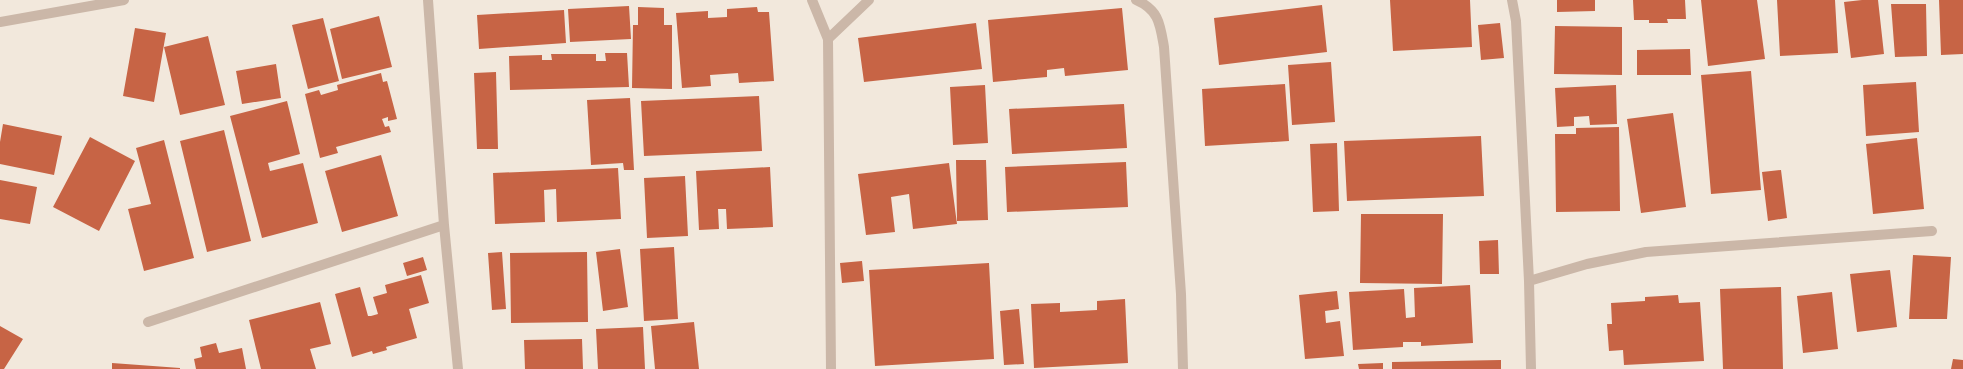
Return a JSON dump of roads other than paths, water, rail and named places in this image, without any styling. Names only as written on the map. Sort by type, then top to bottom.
[{"type":"street","points":[[0,22],[124,0]]},
{"type":"street","points":[[428,0],[444,225],[458,369]]},
{"type":"street","points":[[812,0],[828,40],[831,369]]},
{"type":"street","points":[[828,40],[870,0]]},
{"type":"street","points":[[1136,0],[1149,6],[1160,24],[1164,47],[1181,294],[1183,369]]},
{"type":"street","points":[[1512,0],[1516,21],[1529,281],[1531,369]]},
{"type":"street","points":[[148,322],[444,225]]},
{"type":"street","points":[[1529,281],[1594,262],[1646,252],[1932,231]]}]
